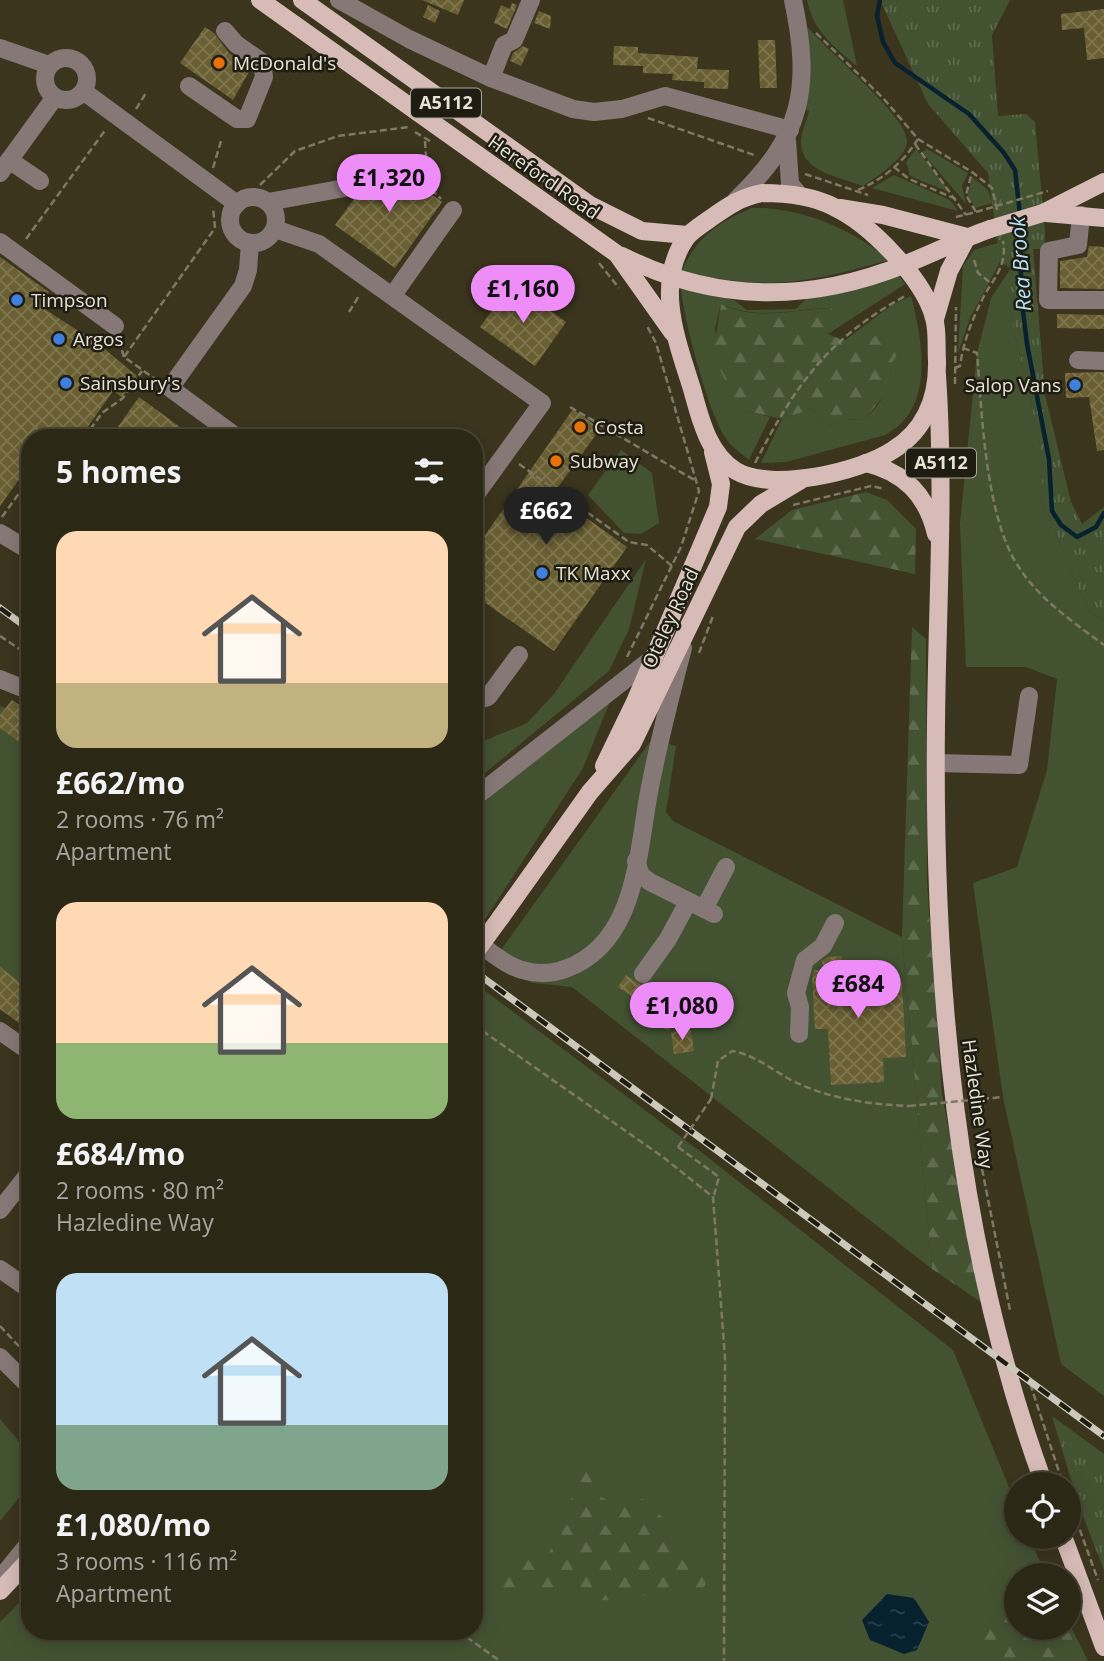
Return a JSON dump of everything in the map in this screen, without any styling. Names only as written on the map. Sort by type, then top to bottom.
[{"type":"main road","name":"Hereford Road","points":[[260,0],[617,254],[677,338]]},
{"type":"main road","name":"Hereford Road","points":[[302,0],[590,205],[642,231],[687,235]]},
{"type":"main road","points":[[617,254],[669,278],[758,294],[800,293],[903,265],[967,237],[1043,213],[1104,182]]},
{"type":"main road","points":[[677,338],[670,302],[669,278],[674,258],[687,235],[736,200],[762,192],[800,196],[967,237]]},
{"type":"main road","points":[[836,207],[892,251],[922,286],[935,319]]},
{"type":"main road","points":[[1043,213],[1104,218]]},
{"type":"main road","points":[[712,449],[724,462],[748,477],[803,479],[866,463],[904,443],[921,423],[932,404],[937,376],[935,319],[949,271],[967,237]]},
{"type":"main road","name":"Oteley Road","points":[[590,792],[619,738],[718,508],[721,484],[677,338]]},
{"type":"main road","name":"Hazledine Way","points":[[937,376],[942,472],[936,763],[939,918],[951,1094],[1000,1343],[1040,1472]]},
{"type":"main road","name":"Hazledine Way","points":[[866,463],[890,468],[917,491],[934,528],[940,552]]},
{"type":"main road","name":"Oteley Road","points":[[483,942],[590,792],[632,744],[737,527],[761,504],[803,479]]},
{"type":"main road","points":[[1068,1549],[1104,1647]]},
{"type":"main road","points":[[0,1591],[21,1569]]},
{"type":"street","points":[[340,0],[432,57],[573,109],[594,112],[622,109],[665,96],[789,135]]},
{"type":"street","points":[[491,78],[504,45],[514,40],[531,0]]},
{"type":"street","points":[[793,0],[802,58],[797,105],[789,135],[790,184],[800,196]]},
{"type":"street","points":[[189,86],[237,119],[247,119],[264,77],[262,62],[236,44],[225,31]]},
{"type":"street","points":[[0,48],[49,65],[61,58],[80,63],[87,76],[83,91],[70,100],[55,97],[46,86],[49,65]]},
{"type":"street","points":[[83,91],[124,115],[205,183],[237,204]]},
{"type":"street","points":[[40,181],[5,166],[55,97]]},
{"type":"street","points":[[736,200],[759,178],[789,135]]},
{"type":"street","points":[[264,193],[276,214],[275,229],[265,240],[250,243],[237,237],[230,224],[237,204],[264,193],[350,187]]},
{"type":"street","points":[[393,296],[453,210]]},
{"type":"street","points":[[1081,215],[1077,245],[1049,251],[1048,300],[1104,300]]},
{"type":"street","points":[[275,229],[319,244],[542,402],[483,485]]},
{"type":"street","points":[[0,242],[116,326]]},
{"type":"street","points":[[226,429],[170,388],[246,278],[250,243]]},
{"type":"street","points":[[1078,360],[1104,361]]},
{"type":"street","points":[[0,533],[21,546]]},
{"type":"street","points":[[483,946],[513,967],[535,973],[557,972],[575,965],[604,946],[614,933],[626,902],[636,862],[660,737],[691,621]]},
{"type":"street","points":[[483,698],[488,697],[519,655]]},
{"type":"street","points":[[483,790],[654,657]]},
{"type":"street","points":[[0,679],[21,687]]},
{"type":"street","points":[[936,763],[1019,765],[1029,696]]},
{"type":"street","points":[[636,862],[641,875],[656,887],[702,908]]},
{"type":"street","points":[[643,974],[662,949],[702,908],[726,867]]},
{"type":"street","points":[[626,902],[639,890],[656,887]]},
{"type":"street","points":[[799,1034],[800,1007],[796,993],[805,960],[823,946],[835,923]]},
{"type":"street","points":[[0,1031],[21,1046]]},
{"type":"street","points":[[0,1210],[21,1183]]},
{"type":"street","points":[[0,1269],[21,1284]]},
{"type":"street","points":[[0,1357],[21,1378]]},
{"type":"street","points":[[0,1579],[21,1553]]},
{"type":"path","points":[[813,30],[883,99],[918,139],[972,172],[992,188]]},
{"type":"path","points":[[15,253],[124,115],[146,93]]},
{"type":"path","points":[[646,117],[760,156]]},
{"type":"path","points":[[264,193],[295,151],[338,136],[410,127],[425,141],[435,144]]},
{"type":"path","points":[[856,191],[878,182],[918,139]]},
{"type":"path","points":[[90,429],[102,413],[123,398],[142,371],[124,357],[215,228],[215,210],[199,191],[212,174],[221,141]]},
{"type":"path","points":[[425,141],[427,172],[423,181],[453,210]]},
{"type":"path","points":[[915,144],[966,215]]},
{"type":"path","points":[[894,167],[909,179],[957,200]]},
{"type":"path","points":[[972,172],[966,195],[974,213],[1048,191]]},
{"type":"path","points":[[590,256],[601,264],[625,295]]},
{"type":"path","points":[[973,257],[978,273],[992,284]]},
{"type":"path","points":[[955,368],[960,366],[963,348],[981,299],[1002,270]]},
{"type":"path","points":[[349,312],[370,279]]},
{"type":"path","points":[[755,462],[781,413],[814,366],[844,335],[911,293]]},
{"type":"path","points":[[955,393],[956,298]]},
{"type":"path","points":[[625,661],[672,566],[701,491],[656,343],[642,316]]},
{"type":"path","points":[[963,348],[977,353],[986,454],[999,519],[1017,565],[1050,604],[1104,645]]},
{"type":"path","points":[[569,407],[696,481]]},
{"type":"path","points":[[505,454],[629,542],[648,545],[672,566]]},
{"type":"path","points":[[908,465],[922,464],[932,471]]},
{"type":"path","points":[[790,505],[871,486],[891,490]]},
{"type":"path","points":[[0,520],[21,491]]},
{"type":"path","points":[[697,659],[716,610]]},
{"type":"path","points":[[0,636],[21,650]]},
{"type":"path","points":[[483,1031],[583,1100],[713,1197]]},
{"type":"path","points":[[724,1661],[726,1358],[713,1197],[719,1177],[678,1147],[711,1099],[718,1061],[732,1051],[760,1060],[821,1094],[870,1104],[909,1106],[1003,1097]]},
{"type":"path","points":[[970,1098],[972,1111]]},
{"type":"path","points":[[981,1164],[1011,1315]]},
{"type":"path","points":[[0,1326],[21,1347]]},
{"type":"path","points":[[1024,1364],[1059,1472]]},
{"type":"path","points":[[1081,1533],[1100,1585]]},
{"type":"path","points":[[471,1640],[500,1661]]},
{"type":"green space","points":[[807,0],[843,0],[857,66],[819,29]]},
{"type":"green space","points":[[880,0],[1010,0],[992,35],[998,116],[1026,114],[1035,122],[1045,249],[1033,249],[1045,395],[1071,502],[1082,524],[1104,507],[1104,621],[1088,610],[1042,500],[1041,448],[1011,317],[1011,268],[1000,262],[988,173],[928,104]]},
{"type":"green space","points":[[805,24],[880,99],[904,130],[907,141],[902,154],[890,167],[863,186],[824,172],[803,154],[801,140],[809,111],[804,109]]},
{"type":"green space","points":[[916,149],[951,193],[910,176],[906,162]]},
{"type":"green space","points":[[927,149],[968,173],[962,186],[966,204],[922,152]]},
{"type":"green space","points":[[894,175],[950,200],[958,211],[872,188]]},
{"type":"green space","points":[[972,177],[988,190],[992,203],[975,208],[968,195]]},
{"type":"green space","points":[[752,208],[788,211],[825,222],[859,239],[889,260],[834,274],[786,282],[739,281],[682,271],[694,249],[710,232]]},
{"type":"green space","points":[[998,243],[1000,262],[970,318],[958,353],[963,266],[974,250]]},
{"type":"green space","points":[[1011,268],[1011,317],[1041,448],[1042,500],[1088,610],[1104,621],[1104,1396],[1061,1364],[1003,1097],[973,883],[1017,867],[1047,770],[1057,679],[1026,667],[966,667],[960,524],[977,353],[991,298]]},
{"type":"green space","points":[[895,270],[905,284],[828,334],[825,333],[831,308],[763,313],[736,309],[721,304],[715,328],[725,380],[746,411],[770,417],[749,460],[727,440],[711,407],[692,343],[681,289],[734,300],[747,310],[796,309],[808,297]]},
{"type":"green space","points":[[911,296],[919,333],[921,373],[912,409],[901,424],[885,435],[786,462],[761,463],[782,419],[811,409],[830,426],[843,420],[865,419],[871,413],[887,389],[891,365],[858,353],[844,341],[892,305]]},
{"type":"green space","points":[[721,304],[762,313],[832,308],[825,333],[848,342],[858,353],[877,334],[890,334],[902,346],[891,365],[890,388],[865,419],[843,420],[830,426],[811,409],[782,419],[746,411],[734,398],[713,356]]},
{"type":"green space","points":[[621,450],[652,473],[659,523],[641,534],[624,533],[588,495]]},
{"type":"green space","points":[[866,492],[887,500],[916,529],[915,574],[755,539],[792,510]]},
{"type":"green space","points":[[646,559],[629,629],[609,671],[483,775],[483,741],[527,723],[554,694]]},
{"type":"green space","points":[[912,627],[926,639],[927,884],[942,1094],[981,1302],[932,1269],[902,937]]},
{"type":"green space","points":[[611,699],[583,768],[483,923],[483,803]]},
{"type":"green space","points":[[12,700],[21,706],[21,1024],[0,1009],[0,706],[6,708]]},
{"type":"green space","points":[[652,739],[676,746],[666,812],[673,821],[902,937],[932,1269],[572,987],[533,983],[515,976],[501,950]]},
{"type":"green space","points":[[483,989],[705,1155],[953,1350],[1004,1475],[1004,1549],[1034,1549],[1041,1563],[1004,1563],[1004,1640],[1078,1640],[1088,1661],[0,1661],[0,1622],[21,1601],[21,1640],[483,1640]]},
{"type":"green space","points":[[1052,1416],[1104,1454],[1104,1570],[1081,1511],[1081,1472],[1069,1472]]},
{"type":"green space","points":[[0,1419],[21,1445],[21,1494],[0,1521]]},
{"type":"green space","points":[[582,1470],[595,1470],[594,1490],[605,1499],[623,1503],[643,1499],[661,1516],[688,1557],[688,1565],[709,1567],[708,1581],[702,1590],[675,1585],[628,1601],[600,1600],[534,1589],[509,1610],[500,1593],[503,1564],[526,1558],[539,1568],[555,1543]]},
{"type":"green space","points":[[1004,1610],[1004,1640],[1072,1640],[1082,1661],[981,1661],[977,1635]]},
{"type":"water","points":[[887,1594],[914,1598],[929,1622],[917,1650],[904,1654],[870,1640],[862,1620]]},
{"type":"building","points":[[422,0],[464,0],[458,15]]},
{"type":"building","points":[[512,3],[517,5],[507,29],[494,23],[501,5],[510,9]]},
{"type":"building","points":[[428,5],[440,11],[435,23],[423,17]]},
{"type":"building","points":[[1104,9],[1104,58],[1087,60],[1084,28],[1062,30],[1061,14]]},
{"type":"building","points":[[539,11],[551,16],[550,29],[534,23]]},
{"type":"building","name":"McDonald's","points":[[205,27],[214,33],[229,53],[251,68],[233,100],[180,63]]},
{"type":"building","points":[[758,40],[775,40],[777,88],[760,88]]},
{"type":"building","points":[[523,46],[529,49],[521,66],[510,61],[513,53]]},
{"type":"building","points":[[614,46],[638,47],[638,53],[698,57],[697,69],[729,70],[728,89],[704,88],[704,82],[672,80],[673,74],[643,73],[643,66],[613,65]]},
{"type":"building","points":[[383,159],[442,202],[395,268],[335,225]]},
{"type":"building","points":[[1089,246],[1104,247],[1104,289],[1060,288],[1060,261],[1087,257]]},
{"type":"building","name":"Sainsbury's","points":[[0,257],[49,292],[47,295],[54,300],[46,310],[100,345],[137,376],[122,397],[113,391],[86,429],[21,429],[21,477],[0,506]]},
{"type":"building","points":[[512,283],[566,322],[535,366],[480,327]]},
{"type":"building","points":[[1057,314],[1104,315],[1104,329],[1057,328]]},
{"type":"building","points":[[1104,372],[1104,450],[1097,451],[1089,397],[1066,398],[1065,373]]},
{"type":"building","points":[[139,397],[183,429],[116,429]]},
{"type":"building","name":"TK Maxx","points":[[573,409],[600,429],[553,494],[627,547],[554,651],[483,601],[483,538]]},
{"type":"building","points":[[12,700],[21,706],[21,743],[0,728],[0,715]]},
{"type":"building","points":[[842,956],[842,963],[876,962],[877,984],[902,982],[906,1057],[883,1058],[884,1082],[831,1085],[828,1029],[815,1029],[812,979],[814,970],[823,970],[822,961],[828,957]]},
{"type":"building","points":[[0,967],[21,983],[21,1024],[0,1009]]},
{"type":"building","points":[[626,975],[657,996],[649,1008],[618,987]]},
{"type":"building","points":[[662,1012],[676,1020],[669,1031],[655,1023]]},
{"type":"building","points":[[691,1030],[694,1051],[674,1054],[671,1032]]},
{"type":"waterway","name":"Rea Brook","points":[[880,0],[877,16],[883,42],[895,63],[969,114],[1004,153],[1015,170],[1020,215]]},
{"type":"waterway","name":"Rea Brook","points":[[1021,224],[1021,295],[1027,344],[1049,459],[1052,511],[1061,525],[1077,537],[1096,527],[1104,513]]},
{"type":"railway","points":[[0,608],[21,623]]},
{"type":"railway","points":[[483,978],[1104,1436]]},
{"type":"place","name":"McDonald's","points":[[219,63]]},
{"type":"place","name":"Timpson","points":[[17,300]]},
{"type":"place","name":"Argos","points":[[59,339]]},
{"type":"place","name":"Sainsbury's","points":[[66,383]]},
{"type":"place","name":"Salop Vans","points":[[1075,385]]},
{"type":"place","name":"Costa","points":[[580,427]]},
{"type":"place","name":"Subway","points":[[556,461]]},
{"type":"place","name":"TK Maxx","points":[[542,573]]}]
